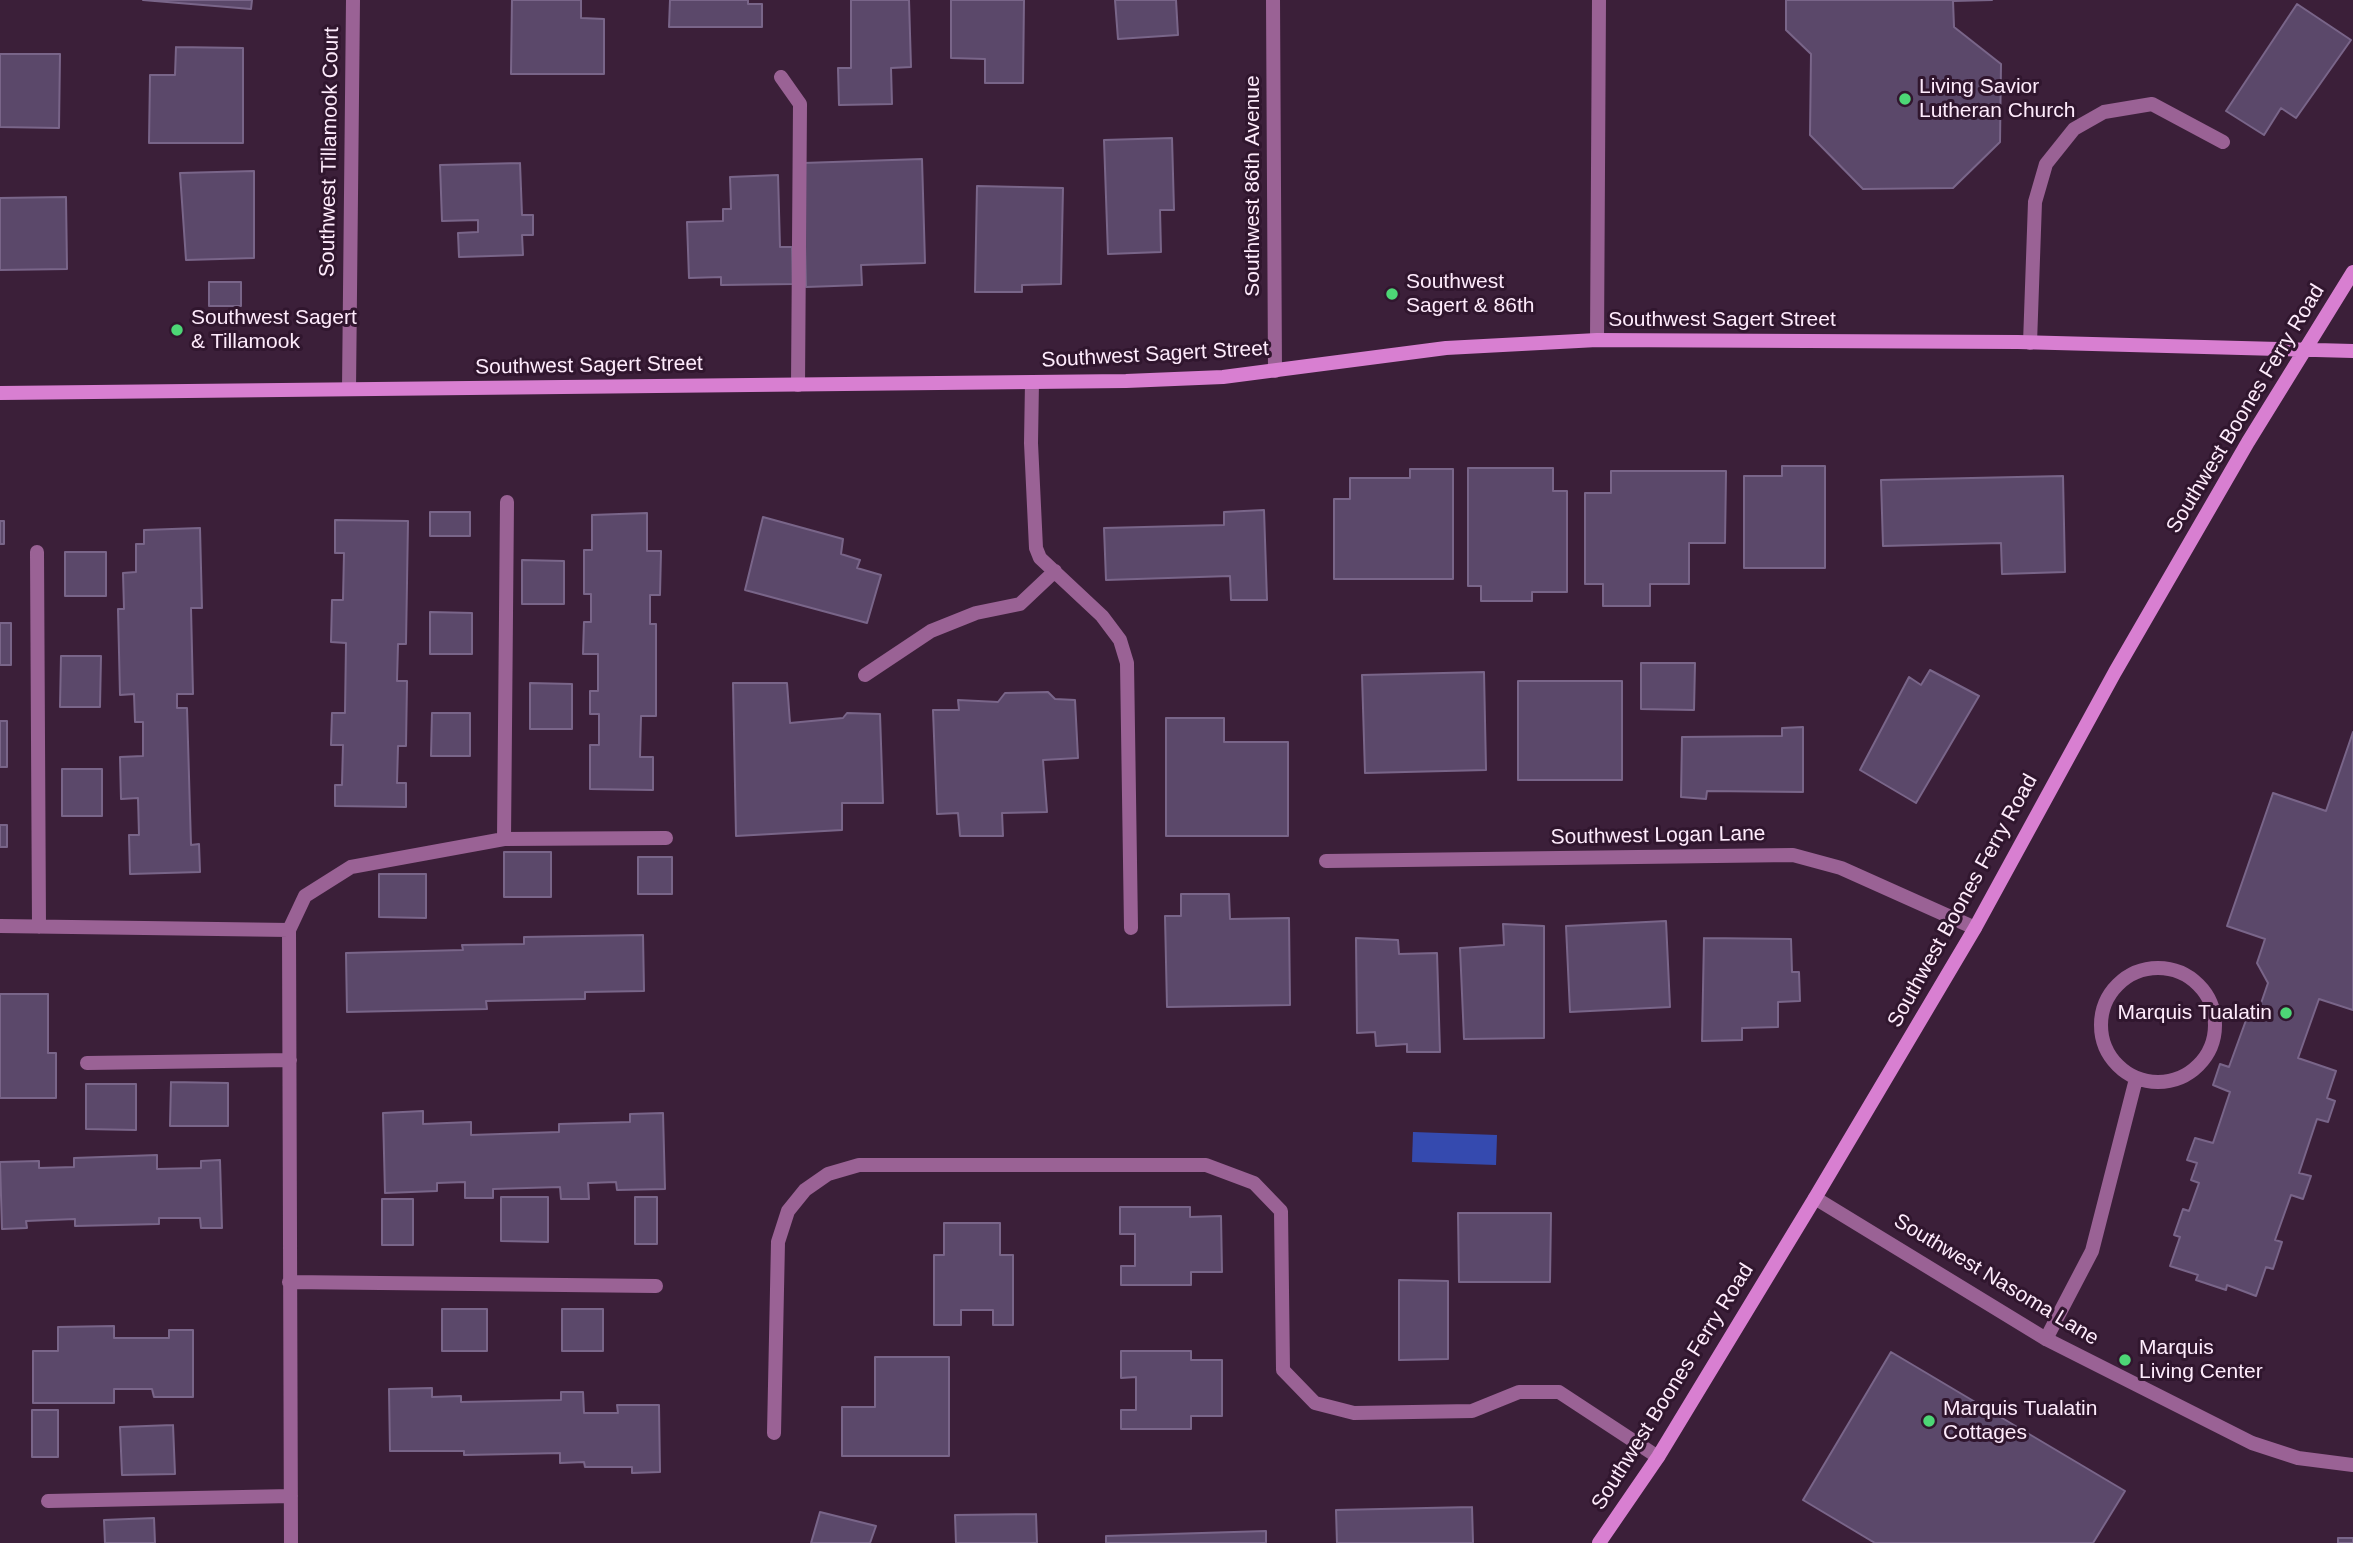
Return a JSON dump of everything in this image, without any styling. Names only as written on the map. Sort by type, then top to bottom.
[{"type":"main road","name":"Southwest Boones Ferry Road","points":[[1599,1543],[1658,1457],[1815,1198],[1975,928],[2115,672],[2248,442],[2353,272]]},
{"type":"main road","name":"Southwest Sagert Street","points":[[0,394],[1209,378],[1446,348],[1597,340],[2030,343],[2353,351]]},
{"type":"street","name":"Southwest Tillamook Court","points":[[349,389],[353,0]]},
{"type":"street","name":"Southwest 86th Avenue","points":[[1273,0],[1275,371]]},
{"type":"street","points":[[1597,340],[1599,0]]},
{"type":"street","points":[[781,77],[800,104],[798,385]]},
{"type":"street","points":[[2030,343],[2031,234],[2035,202],[2046,164],[2074,129],[2104,112],[2152,104],[2223,142]]},
{"type":"street","points":[[1032,382],[1031,443],[1036,548],[1040,558],[1088,600],[1113,629],[1127,663],[1131,928]]},
{"type":"street","points":[[504,839],[507,502]]},
{"type":"street","points":[[37,552],[39,926]]},
{"type":"street","points":[[865,675],[931,631],[976,613],[1020,604],[1055,571]]},
{"type":"street","points":[[291,1543],[289,930],[305,896],[351,867],[504,839],[666,838]]},
{"type":"street","name":"Southwest Logan Lane","points":[[1326,861],[1793,855],[1841,868],[1975,928]]},
{"type":"street","points":[[0,926],[289,930]]},
{"type":"street","points":[[2157,967],[2179,971],[2198,983],[2211,1002],[2216,1024],[2211,1046],[2199,1065],[2181,1078],[2159,1083],[2136,1079],[2117,1066],[2104,1048],[2100,1026],[2104,1004],[2116,985],[2134,972],[2157,967]]},
{"type":"street","points":[[87,1063],[290,1060]]},
{"type":"street","points":[[2046,1339],[2092,1251],[2136,1079]]},
{"type":"street","points":[[774,1433],[778,1242],[788,1211],[805,1190],[828,1174],[859,1164],[1206,1165],[1254,1183],[1281,1211],[1283,1370],[1315,1403],[1354,1413],[1472,1411],[1519,1392],[1559,1392],[1658,1457]]},
{"type":"street","name":"Southwest Nasoma Lane","points":[[1815,1198],[2046,1339],[2252,1443],[2298,1458],[2353,1465]]},
{"type":"street","points":[[289,1282],[656,1286]]},
{"type":"street","points":[[48,1501],[291,1496]]},
{"type":"shaded area","points":[[1413,1132],[1497,1135],[1496,1165],[1412,1162]]},
{"type":"building","points":[[143,0],[252,0],[251,9]]},
{"type":"building","points":[[512,0],[581,0],[581,18],[604,19],[604,74],[511,74]]},
{"type":"building","points":[[670,0],[748,0],[748,4],[762,4],[762,27],[669,27]]},
{"type":"building","points":[[851,0],[909,0],[911,67],[891,68],[892,104],[839,105],[838,68],[851,68]]},
{"type":"building","points":[[951,0],[1024,0],[1023,83],[985,83],[985,59],[951,58]]},
{"type":"building","points":[[1115,0],[1176,0],[1178,35],[1118,39]]},
{"type":"building","name":"Living Savior Lutheran Church","points":[[1786,0],[1992,0],[1953,1],[1954,27],[2001,64],[2000,142],[1953,188],[1863,189],[1810,135],[1811,54],[1786,30]]},
{"type":"building","points":[[2297,4],[2351,40],[2296,118],[2281,108],[2264,135],[2226,111]]},
{"type":"building","points":[[176,47],[243,48],[243,143],[149,143],[150,75],[175,75]]},
{"type":"building","points":[[0,54],[60,54],[59,128],[0,127]]},
{"type":"building","points":[[1172,138],[1174,210],[1160,210],[1161,252],[1108,254],[1104,140]]},
{"type":"building","points":[[922,159],[925,263],[861,265],[862,285],[806,287],[803,163]]},
{"type":"building","points":[[520,163],[522,215],[533,215],[533,235],[522,235],[523,255],[459,257],[458,233],[478,232],[478,220],[442,221],[440,165]]},
{"type":"building","points":[[254,171],[254,258],[186,260],[180,173]]},
{"type":"building","points":[[778,175],[780,247],[792,247],[793,284],[721,285],[721,277],[689,278],[687,222],[723,221],[723,209],[731,209],[730,177]]},
{"type":"building","points":[[977,186],[1063,188],[1061,284],[1022,285],[1022,292],[975,292]]},
{"type":"building","points":[[66,197],[67,269],[0,270],[0,198]]},
{"type":"building","points":[[209,282],[241,282],[241,306],[209,306]]},
{"type":"building","points":[[1782,466],[1825,466],[1825,568],[1744,568],[1744,476],[1782,476]]},
{"type":"building","points":[[1468,468],[1553,468],[1553,491],[1567,491],[1567,592],[1532,592],[1532,601],[1481,601],[1481,586],[1468,586]]},
{"type":"building","points":[[1410,469],[1453,469],[1453,579],[1334,579],[1334,499],[1350,499],[1350,478],[1410,478]]},
{"type":"building","points":[[1611,471],[1726,471],[1725,543],[1689,543],[1689,584],[1650,584],[1650,606],[1603,606],[1603,584],[1585,584],[1585,493],[1611,493]]},
{"type":"building","points":[[2063,476],[2065,572],[2002,574],[2001,543],[1883,546],[1881,480]]},
{"type":"building","points":[[1264,510],[1267,600],[1231,600],[1230,576],[1106,580],[1104,528],[1224,525],[1224,512]]},
{"type":"building","points":[[430,512],[470,512],[470,536],[430,536]]},
{"type":"building","points":[[647,513],[647,551],[661,551],[660,595],[650,595],[650,624],[656,624],[656,716],[641,716],[640,757],[653,757],[653,790],[590,789],[590,745],[599,745],[599,714],[590,714],[590,691],[598,691],[598,654],[583,654],[584,622],[591,622],[591,594],[584,594],[584,550],[592,550],[592,515]]},
{"type":"building","points":[[763,517],[843,539],[841,554],[860,560],[857,568],[881,575],[867,623],[745,590]]},
{"type":"building","points":[[335,520],[408,521],[406,644],[398,644],[397,681],[407,681],[406,746],[398,746],[397,783],[406,783],[406,807],[335,806],[335,785],[342,785],[343,745],[331,745],[332,713],[345,713],[346,643],[331,642],[332,600],[343,600],[344,553],[335,553]]},
{"type":"building","points":[[0,521],[4,521],[4,544],[0,544]]},
{"type":"building","points":[[200,528],[202,608],[191,608],[193,694],[177,694],[177,708],[187,708],[191,845],[199,844],[200,872],[130,874],[129,835],[139,835],[138,798],[121,799],[120,757],[143,756],[143,722],[135,722],[134,694],[120,695],[118,609],[124,609],[123,573],[136,572],[136,544],[144,544],[144,530]]},
{"type":"building","points":[[65,552],[106,552],[106,596],[65,596]]},
{"type":"building","points":[[522,560],[564,561],[564,604],[522,604]]},
{"type":"building","points":[[430,612],[472,613],[472,654],[430,654]]},
{"type":"building","points":[[0,623],[11,623],[11,665],[0,665]]},
{"type":"building","points":[[61,656],[101,656],[100,707],[60,707]]},
{"type":"building","points":[[1641,663],[1695,663],[1694,710],[1641,709]]},
{"type":"building","points":[[1930,670],[1979,696],[1916,803],[1860,770],[1909,677],[1921,685]]},
{"type":"building","points":[[1484,672],[1486,770],[1365,773],[1362,675]]},
{"type":"building","points":[[1518,681],[1622,681],[1622,780],[1518,780]]},
{"type":"building","points":[[530,683],[572,684],[572,729],[530,729]]},
{"type":"building","points":[[733,683],[787,683],[790,723],[843,718],[847,713],[880,714],[883,803],[842,803],[842,830],[736,836]]},
{"type":"building","points":[[1048,692],[1055,699],[1075,700],[1078,758],[1043,760],[1047,812],[1002,813],[1003,836],[960,836],[958,813],[937,814],[933,710],[959,710],[958,700],[998,702],[1005,693]]},
{"type":"building","points":[[432,713],[470,713],[470,756],[431,756]]},
{"type":"building","points":[[1166,718],[1224,718],[1224,742],[1288,742],[1288,836],[1166,836]]},
{"type":"building","points":[[0,721],[7,721],[7,767],[0,767]]},
{"type":"building","points":[[1803,727],[1803,792],[1707,791],[1706,799],[1681,797],[1682,737],[1782,736],[1782,728]]},
{"type":"building","name":"Marquis Tualatin","points":[[2353,732],[2353,1010],[2319,999],[2298,1058],[2336,1071],[2327,1098],[2335,1101],[2328,1122],[2317,1119],[2299,1173],[2311,1176],[2303,1199],[2291,1195],[2275,1240],[2282,1242],[2273,1269],[2266,1267],[2256,1296],[2227,1285],[2226,1290],[2196,1280],[2198,1275],[2170,1266],[2180,1237],[2174,1235],[2183,1209],[2189,1211],[2199,1183],[2191,1180],[2197,1163],[2187,1160],[2195,1138],[2213,1143],[2230,1092],[2213,1085],[2220,1064],[2229,1067],[2249,1012],[2257,1015],[2268,983],[2257,963],[2265,939],[2227,926],[2273,793],[2326,811]]},
{"type":"building","points":[[62,769],[102,769],[102,816],[62,816]]},
{"type":"building","points":[[0,825],[7,825],[7,847],[0,847]]},
{"type":"building","points":[[504,852],[551,852],[551,897],[504,897]]},
{"type":"building","points":[[638,857],[672,857],[672,894],[638,894]]},
{"type":"building","points":[[379,874],[426,874],[426,918],[379,917]]},
{"type":"building","points":[[1181,894],[1229,894],[1230,919],[1289,918],[1290,1005],[1167,1007],[1165,916],[1181,916]]},
{"type":"building","points":[[1666,921],[1670,1007],[1570,1012],[1566,926]]},
{"type":"building","points":[[1503,924],[1544,926],[1544,1038],[1464,1039],[1460,948],[1504,945]]},
{"type":"building","points":[[643,935],[644,991],[585,992],[585,999],[486,1001],[487,1009],[347,1012],[346,953],[463,950],[462,945],[524,944],[524,937]]},
{"type":"building","points":[[1356,938],[1398,940],[1399,954],[1437,953],[1440,1052],[1407,1052],[1407,1044],[1376,1046],[1375,1032],[1357,1033]]},
{"type":"building","points":[[1704,938],[1791,939],[1792,972],[1799,972],[1800,1001],[1778,1002],[1778,1027],[1742,1028],[1742,1040],[1702,1041]]},
{"type":"building","points":[[0,994],[48,994],[48,1053],[56,1053],[56,1098],[0,1098]]},
{"type":"building","points":[[171,1082],[228,1083],[228,1126],[170,1126]]},
{"type":"building","points":[[86,1084],[136,1084],[136,1130],[86,1129]]},
{"type":"building","points":[[423,1111],[423,1124],[471,1122],[471,1135],[559,1132],[559,1124],[630,1122],[630,1114],[663,1113],[665,1189],[617,1190],[616,1182],[588,1183],[589,1199],[561,1199],[560,1187],[493,1189],[493,1198],[465,1198],[465,1182],[437,1183],[437,1191],[385,1193],[383,1113]]},
{"type":"building","points":[[157,1155],[157,1169],[201,1168],[201,1161],[220,1160],[222,1228],[201,1228],[200,1218],[159,1218],[159,1224],[75,1226],[75,1219],[26,1221],[27,1228],[2,1229],[0,1162],[39,1161],[39,1168],[74,1167],[74,1158]]},
{"type":"building","points":[[501,1197],[548,1197],[548,1242],[501,1241]]},
{"type":"building","points":[[635,1197],[657,1197],[657,1244],[635,1244]]},
{"type":"building","points":[[382,1199],[413,1199],[413,1245],[382,1245]]},
{"type":"building","points":[[1120,1207],[1190,1207],[1190,1217],[1221,1216],[1222,1272],[1191,1272],[1191,1285],[1121,1285],[1121,1266],[1135,1266],[1135,1234],[1120,1234]]},
{"type":"building","points":[[1458,1213],[1551,1213],[1550,1282],[1459,1282]]},
{"type":"building","points":[[944,1223],[1000,1223],[1000,1255],[1013,1255],[1013,1325],[993,1325],[993,1310],[961,1310],[961,1325],[934,1325],[934,1255],[944,1255]]},
{"type":"building","points":[[1399,1280],[1448,1281],[1448,1359],[1399,1360]]},
{"type":"building","points":[[442,1309],[487,1309],[487,1351],[442,1351]]},
{"type":"building","points":[[562,1309],[603,1309],[603,1351],[562,1351]]},
{"type":"building","points":[[114,1326],[114,1338],[169,1338],[169,1330],[193,1330],[193,1397],[154,1397],[152,1389],[114,1389],[114,1403],[33,1403],[33,1351],[58,1351],[58,1327]]},
{"type":"building","points":[[1121,1351],[1191,1351],[1191,1360],[1222,1360],[1222,1416],[1191,1416],[1191,1429],[1121,1429],[1121,1410],[1136,1410],[1136,1377],[1121,1378]]},
{"type":"building","name":"Marquis Tualatin Cottages","points":[[1891,1352],[2125,1491],[2093,1543],[1875,1543],[1803,1500]]},
{"type":"building","points":[[875,1357],[949,1357],[949,1456],[842,1456],[842,1407],[875,1407]]},
{"type":"building","points":[[432,1388],[432,1397],[461,1396],[461,1402],[561,1400],[561,1392],[583,1392],[584,1413],[618,1413],[617,1405],[659,1405],[660,1472],[632,1473],[632,1467],[585,1467],[584,1462],[560,1463],[560,1453],[464,1455],[464,1451],[390,1451],[389,1389]]},
{"type":"building","points":[[32,1410],[58,1410],[58,1457],[32,1457]]},
{"type":"building","points":[[173,1425],[175,1474],[122,1475],[120,1427]]},
{"type":"building","points":[[1472,1507],[1473,1543],[1337,1543],[1336,1510]]},
{"type":"building","points":[[820,1512],[876,1526],[870,1543],[811,1543]]},
{"type":"building","points":[[1036,1514],[1037,1543],[956,1543],[955,1515]]},
{"type":"building","points":[[154,1518],[155,1543],[105,1543],[104,1520]]},
{"type":"building","points":[[1266,1531],[1266,1543],[1106,1543],[1106,1536]]},
{"type":"building","points":[[2338,1538],[2353,1538],[2353,1543],[2338,1543]]},
{"type":"place","name":"Living Savior Lutheran Church","points":[[1905,99]]},
{"type":"place","name":"Southwest Sagert & 86th","points":[[1392,294]]},
{"type":"place","name":"Southwest Sagert & Tillamook","points":[[177,330]]},
{"type":"place","name":"Marquis Tualatin","points":[[2286,1013]]},
{"type":"place","name":"Marquis Living Center","points":[[2125,1360]]},
{"type":"place","name":"Marquis Tualatin Cottages","points":[[1929,1421]]}]
